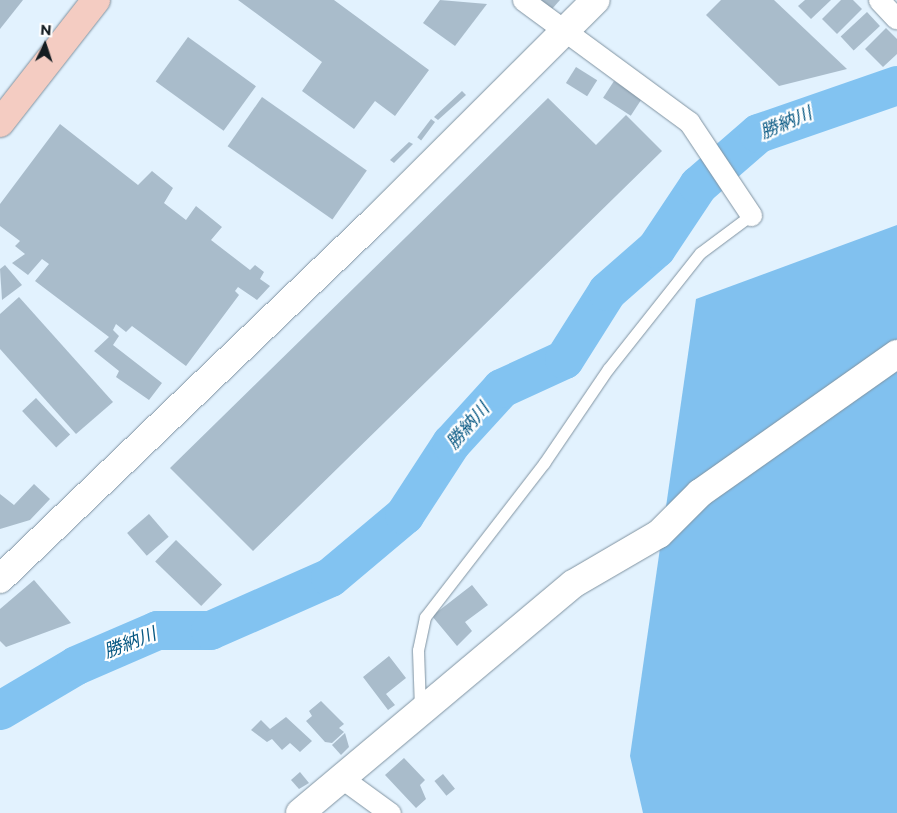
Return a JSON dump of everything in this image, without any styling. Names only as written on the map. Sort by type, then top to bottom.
[{"type":"highway","points":[[0,123],[96,0]]},
{"type":"street","points":[[523,0],[689,122],[714,154],[751,215]]},
{"type":"street","points":[[0,579],[376,219],[596,0]]},
{"type":"street","points":[[879,0],[896,18]]},
{"type":"street","points":[[300,813],[343,779],[420,710],[573,584],[659,534],[700,493],[897,354]]},
{"type":"street","points":[[343,779],[390,813]]},
{"type":"lane","points":[[420,710],[418,650],[425,617],[544,463],[608,369],[700,253],[751,215]]},
{"type":"shaded area","points":[[897,225],[897,813],[643,813],[630,756],[696,299]]},
{"type":"building","points":[[0,0],[23,0],[0,29]]},
{"type":"building","points":[[238,0],[334,0],[429,70],[395,116],[375,101],[354,129],[302,91],[322,62]]},
{"type":"building","points":[[440,0],[487,4],[455,46],[423,23]]},
{"type":"building","points":[[541,0],[560,0],[552,9]]},
{"type":"building","points":[[721,0],[774,0],[847,69],[779,86],[706,15]]},
{"type":"building","points":[[805,0],[831,0],[811,19],[798,6]]},
{"type":"building","points":[[841,0],[853,0],[862,9],[837,34],[822,19]]},
{"type":"building","points":[[867,12],[880,26],[854,50],[841,37]]},
{"type":"building","points":[[886,28],[897,39],[897,54],[883,67],[865,49]]},
{"type":"building","points":[[188,37],[256,86],[224,131],[156,81]]},
{"type":"building","points":[[576,67],[597,80],[587,96],[566,83]]},
{"type":"building","points":[[614,81],[642,99],[631,116],[603,98]]},
{"type":"building","points":[[462,91],[466,95],[438,120],[434,117]]},
{"type":"building","points":[[262,97],[367,170],[332,220],[228,146]]},
{"type":"building","points":[[548,98],[596,145],[626,115],[662,151],[253,551],[170,468]]},
{"type":"building","points":[[431,119],[435,122],[421,140],[417,137]]},
{"type":"building","points":[[60,124],[138,185],[152,171],[173,188],[164,203],[186,220],[196,206],[222,227],[211,240],[250,270],[255,265],[264,272],[260,279],[270,286],[257,300],[238,287],[235,291],[239,295],[186,366],[132,326],[126,332],[116,324],[113,330],[119,336],[113,345],[162,383],[149,400],[116,377],[119,371],[94,351],[109,337],[35,281],[49,264],[42,259],[28,275],[12,263],[25,254],[15,246],[20,241],[0,226],[0,204]]},
{"type":"building","points":[[409,142],[413,144],[394,163],[390,160]]},
{"type":"building","points":[[5,265],[22,285],[2,300],[0,269]]},
{"type":"building","points":[[19,297],[113,402],[76,434],[0,349],[0,314]]},
{"type":"building","points":[[36,398],[70,435],[56,448],[22,411]]},
{"type":"building","points":[[34,484],[50,499],[30,520],[0,529],[0,494],[14,505]]},
{"type":"building","points":[[149,514],[169,537],[147,556],[127,533]]},
{"type":"building","points":[[176,540],[222,584],[201,606],[155,562]]},
{"type":"building","points":[[34,580],[71,623],[6,647],[0,641],[0,609]]},
{"type":"building","points":[[472,585],[488,605],[465,622],[472,631],[457,646],[432,616]]},
{"type":"building","points":[[389,656],[406,678],[386,694],[395,705],[388,710],[363,677]]},
{"type":"building","points":[[321,701],[344,724],[339,728],[344,732],[332,743],[325,742],[306,721],[312,716],[309,711]]},
{"type":"building","points":[[286,717],[312,741],[300,752],[290,743],[282,750],[272,739],[267,742],[251,730],[261,720],[270,729]]},
{"type":"building","points":[[345,733],[349,747],[341,755],[332,745]]},
{"type":"building","points":[[404,758],[425,780],[420,785],[426,799],[416,808],[385,775]]},
{"type":"building","points":[[300,772],[309,783],[299,789],[291,780]]},
{"type":"building","points":[[443,774],[455,789],[446,796],[434,781]]},
{"type":"waterway","name":"勝納川","points":[[0,710],[76,665],[157,630],[210,630],[330,577],[404,515],[451,443],[501,388],[564,359],[607,291],[656,248],[698,185],[758,133],[897,85]]}]
